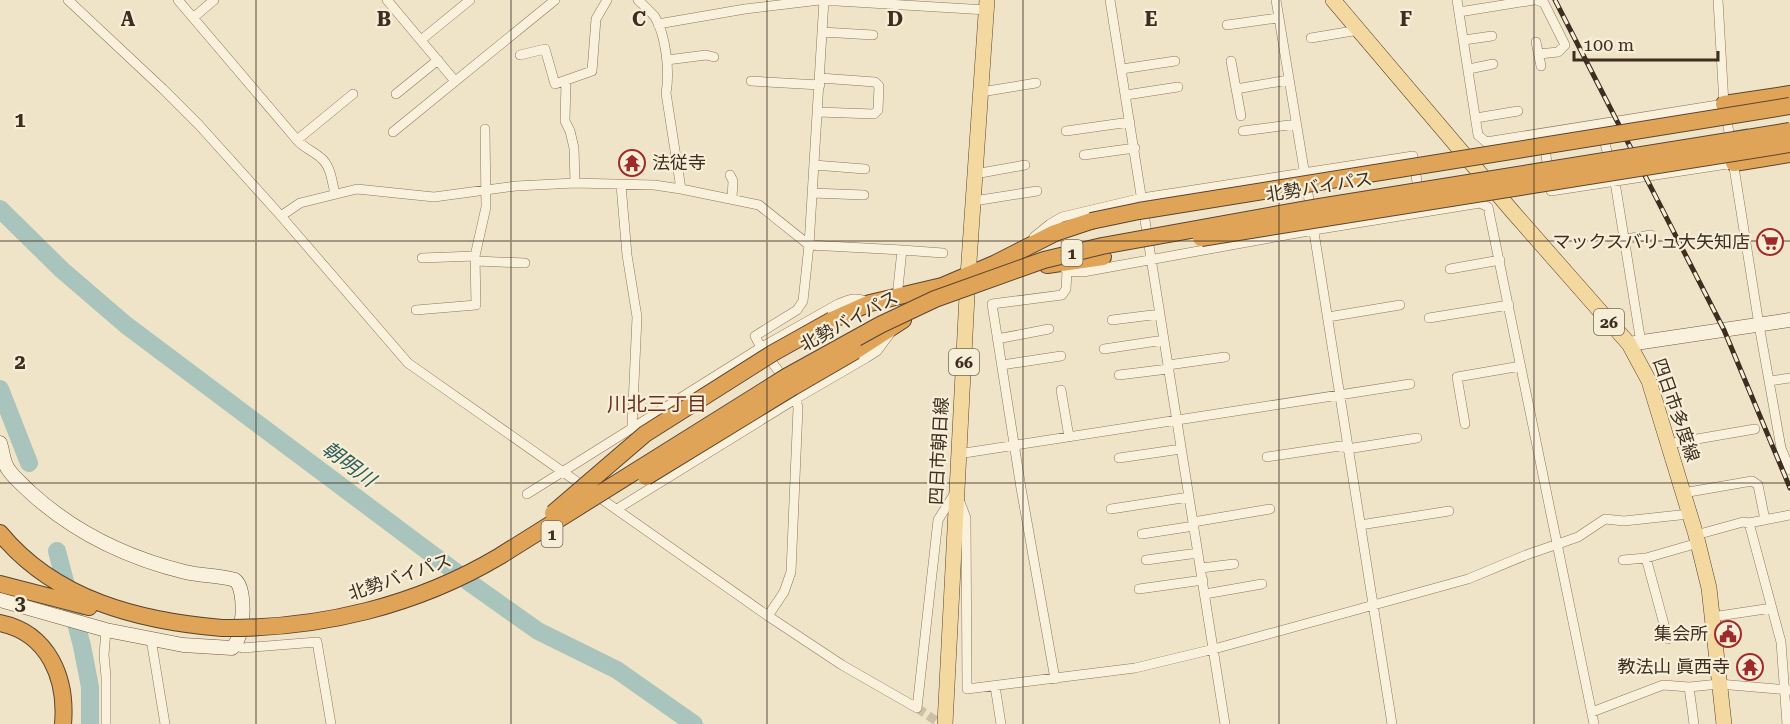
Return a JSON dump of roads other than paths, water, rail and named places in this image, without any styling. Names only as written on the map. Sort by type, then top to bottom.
[{"type":"highway","points":[[1724,104],[1790,94]]},
{"type":"highway","name":"1","points":[[431,591],[483,571],[534,545],[855,351],[894,325],[1019,251],[1055,233],[1091,221],[1150,209],[1790,106]]},
{"type":"highway","name":"北勢バイパス","points":[[79,599],[127,613],[176,623],[222,628],[273,628],[325,621],[383,606],[431,591],[481,568],[832,350],[935,299],[1044,260],[1160,234],[1790,131]]},
{"type":"highway","name":"1","points":[[481,568],[541,523],[645,434],[773,353],[832,320],[870,303],[1018,271],[1064,267],[1176,242],[1790,144]]},
{"type":"highway","points":[[1734,163],[1790,154]]},
{"type":"highway","points":[[0,524],[50,576]]},
{"type":"highway","points":[[0,533],[19,552],[79,599]]},
{"type":"highway","name":"1","points":[[0,584],[52,599],[79,599]]},
{"type":"highway","points":[[0,623],[31,636],[48,654],[63,690],[63,724]]},
{"type":"highway","points":[[0,634],[18,640],[29,648],[46,669],[54,696],[53,724]]},
{"type":"main road","name":"四日市多度線","points":[[1333,0],[1481,173],[1502,216],[1635,344],[1649,381],[1697,539],[1709,588],[1724,724]]},
{"type":"main road","name":"四日市朝日線","points":[[945,724],[958,454],[987,5]]},
{"type":"street","points":[[68,0],[163,89],[280,216],[408,363],[768,616],[842,665],[917,708],[938,520],[956,491]]},
{"type":"street","points":[[178,0],[303,147],[321,157],[328,166],[335,194]]},
{"type":"street","points":[[193,18],[214,0]]},
{"type":"street","points":[[387,0],[455,81]]},
{"type":"street","points":[[421,40],[470,0]]},
{"type":"street","points":[[393,132],[555,0]]},
{"type":"street","points":[[520,55],[545,49],[555,84],[592,71],[596,19],[607,0]]},
{"type":"street","points":[[638,0],[654,16],[658,24],[667,60],[666,93],[681,189]]},
{"type":"street","points":[[1110,0],[1225,724]]},
{"type":"street","points":[[1276,0],[1392,724]]},
{"type":"street","points":[[1457,0],[1478,135],[1486,141],[1724,104]]},
{"type":"street","points":[[1459,12],[1536,0],[1544,3],[1565,45],[1558,52],[1539,54]]},
{"type":"street","points":[[1718,0],[1724,104],[1781,448],[1790,470]]},
{"type":"street","points":[[658,24],[783,3],[824,1],[987,5]]},
{"type":"street","points":[[768,616],[784,592],[791,572],[798,408],[796,398],[760,348],[755,336],[797,310],[803,301],[810,245],[824,1]]},
{"type":"street","points":[[1227,25],[1278,18]]},
{"type":"street","points":[[1311,38],[1359,30]]},
{"type":"street","points":[[822,32],[873,35]]},
{"type":"street","points":[[1464,40],[1492,36]]},
{"type":"street","points":[[1536,42],[1541,66]]},
{"type":"street","points":[[667,60],[706,55],[714,57]]},
{"type":"street","points":[[396,94],[438,60]]},
{"type":"street","points":[[1122,69],[1175,60]]},
{"type":"street","points":[[1231,61],[1241,116]]},
{"type":"street","points":[[1469,69],[1493,64]]},
{"type":"street","points":[[1236,89],[1288,80]]},
{"type":"street","points":[[566,81],[565,121],[574,148],[575,183]]},
{"type":"street","points":[[752,81],[875,82],[879,86],[878,110],[874,114],[818,112]]},
{"type":"street","points":[[981,92],[1036,83]]},
{"type":"street","points":[[1126,95],[1178,87]]},
{"type":"street","points":[[297,140],[353,94]]},
{"type":"street","points":[[1476,118],[1518,111]]},
{"type":"street","points":[[1066,131],[1130,122]]},
{"type":"street","points":[[1243,131],[1296,124]]},
{"type":"street","points":[[1600,124],[1616,181],[1625,239],[1635,344],[1790,320]]},
{"type":"street","points":[[416,309],[476,305],[476,259],[486,207],[485,129]]},
{"type":"street","points":[[1542,133],[1551,191],[1734,163]]},
{"type":"street","points":[[1084,155],[1135,148]]},
{"type":"street","points":[[1019,251],[1041,231],[1062,217],[1142,198],[1413,156],[1421,212]]},
{"type":"street","points":[[1417,183],[1546,164]]},
{"type":"street","points":[[814,165],[865,169]]},
{"type":"street","points":[[975,174],[1025,165]]},
{"type":"street","points":[[730,175],[733,181],[732,198]]},
{"type":"street","points":[[280,216],[300,203],[357,189],[434,197],[516,186],[575,183],[654,185],[732,198],[759,205],[810,245],[936,254]]},
{"type":"street","points":[[621,185],[627,255],[637,317],[632,428]]},
{"type":"street","points":[[974,201],[1037,191]]},
{"type":"street","points":[[812,193],[864,195]]},
{"type":"street","points":[[1055,679],[992,304],[1062,295],[1066,289],[1064,267],[1083,272],[1480,202],[1502,216],[1500,261],[1594,724]]},
{"type":"street","points":[[1625,239],[1651,235]]},
{"type":"street","points":[[897,297],[902,250]]},
{"type":"street","points":[[422,258],[525,263]]},
{"type":"street","points":[[1450,269],[1500,261]]},
{"type":"street","points":[[527,494],[760,348],[838,304],[851,298],[861,298],[870,303]]},
{"type":"street","points":[[1328,317],[1400,305]]},
{"type":"street","points":[[1429,318],[1509,305]]},
{"type":"street","points":[[1112,320],[1160,314]]},
{"type":"street","points":[[617,509],[796,398],[877,351],[894,325]]},
{"type":"street","points":[[997,339],[1049,330]]},
{"type":"street","points":[[1104,349],[1164,340]]},
{"type":"street","points":[[1002,365],[1061,356]]},
{"type":"street","points":[[1119,375],[1225,357]]},
{"type":"street","points":[[1465,424],[1457,377],[1521,366]]},
{"type":"street","points":[[1769,381],[1790,378]]},
{"type":"street","points":[[958,454],[1410,384]]},
{"type":"street","points":[[1061,390],[1069,437]]},
{"type":"street","points":[[1668,444],[1755,429]]},
{"type":"street","points":[[1779,434],[1790,432]]},
{"type":"street","points":[[1267,458],[1417,438]]},
{"type":"street","points":[[0,443],[5,462],[14,476],[56,513],[89,535],[150,562],[195,574],[229,578],[239,583],[242,616],[236,645],[225,649],[106,630],[0,600]]},
{"type":"street","points":[[1119,458],[1181,449]]},
{"type":"street","points":[[1683,493],[1752,481],[1758,484],[1765,520]]},
{"type":"street","points":[[956,491],[966,518],[968,689],[1135,669],[1468,579],[1578,537],[1605,519],[1624,521],[1689,514]]},
{"type":"street","points":[[1111,509],[1189,498]]},
{"type":"street","points":[[1142,534],[1270,509]]},
{"type":"street","points":[[1360,525],[1449,511]]},
{"type":"street","points":[[1623,560],[1646,558],[1743,522],[1749,523],[1790,515]]},
{"type":"street","points":[[1749,523],[1780,642],[1787,689],[1787,724]]},
{"type":"street","points":[[1146,560],[1198,553]]},
{"type":"street","points":[[1646,558],[1668,639]]},
{"type":"street","points":[[1201,568],[1234,564]]},
{"type":"street","points":[[1139,589],[1203,580]]},
{"type":"street","points":[[1205,594],[1262,584]]},
{"type":"street","points":[[1712,617],[1772,608]]},
{"type":"street","points":[[106,630],[104,656],[106,724]]},
{"type":"street","points":[[151,639],[165,724]]},
{"type":"street","points":[[236,645],[242,648],[316,642],[331,724]]},
{"type":"street","points":[[1592,712],[1663,685],[1689,687],[1719,684],[1787,689]]},
{"type":"street","points":[[995,686],[1001,724]]},
{"type":"street","points":[[1689,687],[1694,724]]},
{"type":"waterway","points":[[1731,133],[1747,130]]},
{"type":"waterway","name":"朝明川","points":[[0,209],[62,270],[126,325],[473,585],[538,631],[617,670],[694,724]]},
{"type":"waterway","points":[[0,389],[29,463]]},
{"type":"waterway","points":[[57,551],[82,646],[90,687],[90,724]]},
{"type":"tunnel","points":[[917,708],[941,724]]},
{"type":"railway","points":[[1555,0],[1724,330],[1790,488]]},
{"type":"place","name":"法従寺","points":[[632,163]]},
{"type":"place","name":"マックスバリュ大矢知店","points":[[1770,242]]},
{"type":"place","name":"集会所","points":[[1728,634]]},
{"type":"place","name":"教法山 眞西寺","points":[[1750,667]]},
{"type":"district","name":"川北三丁目","points":[[657,404]]}]
